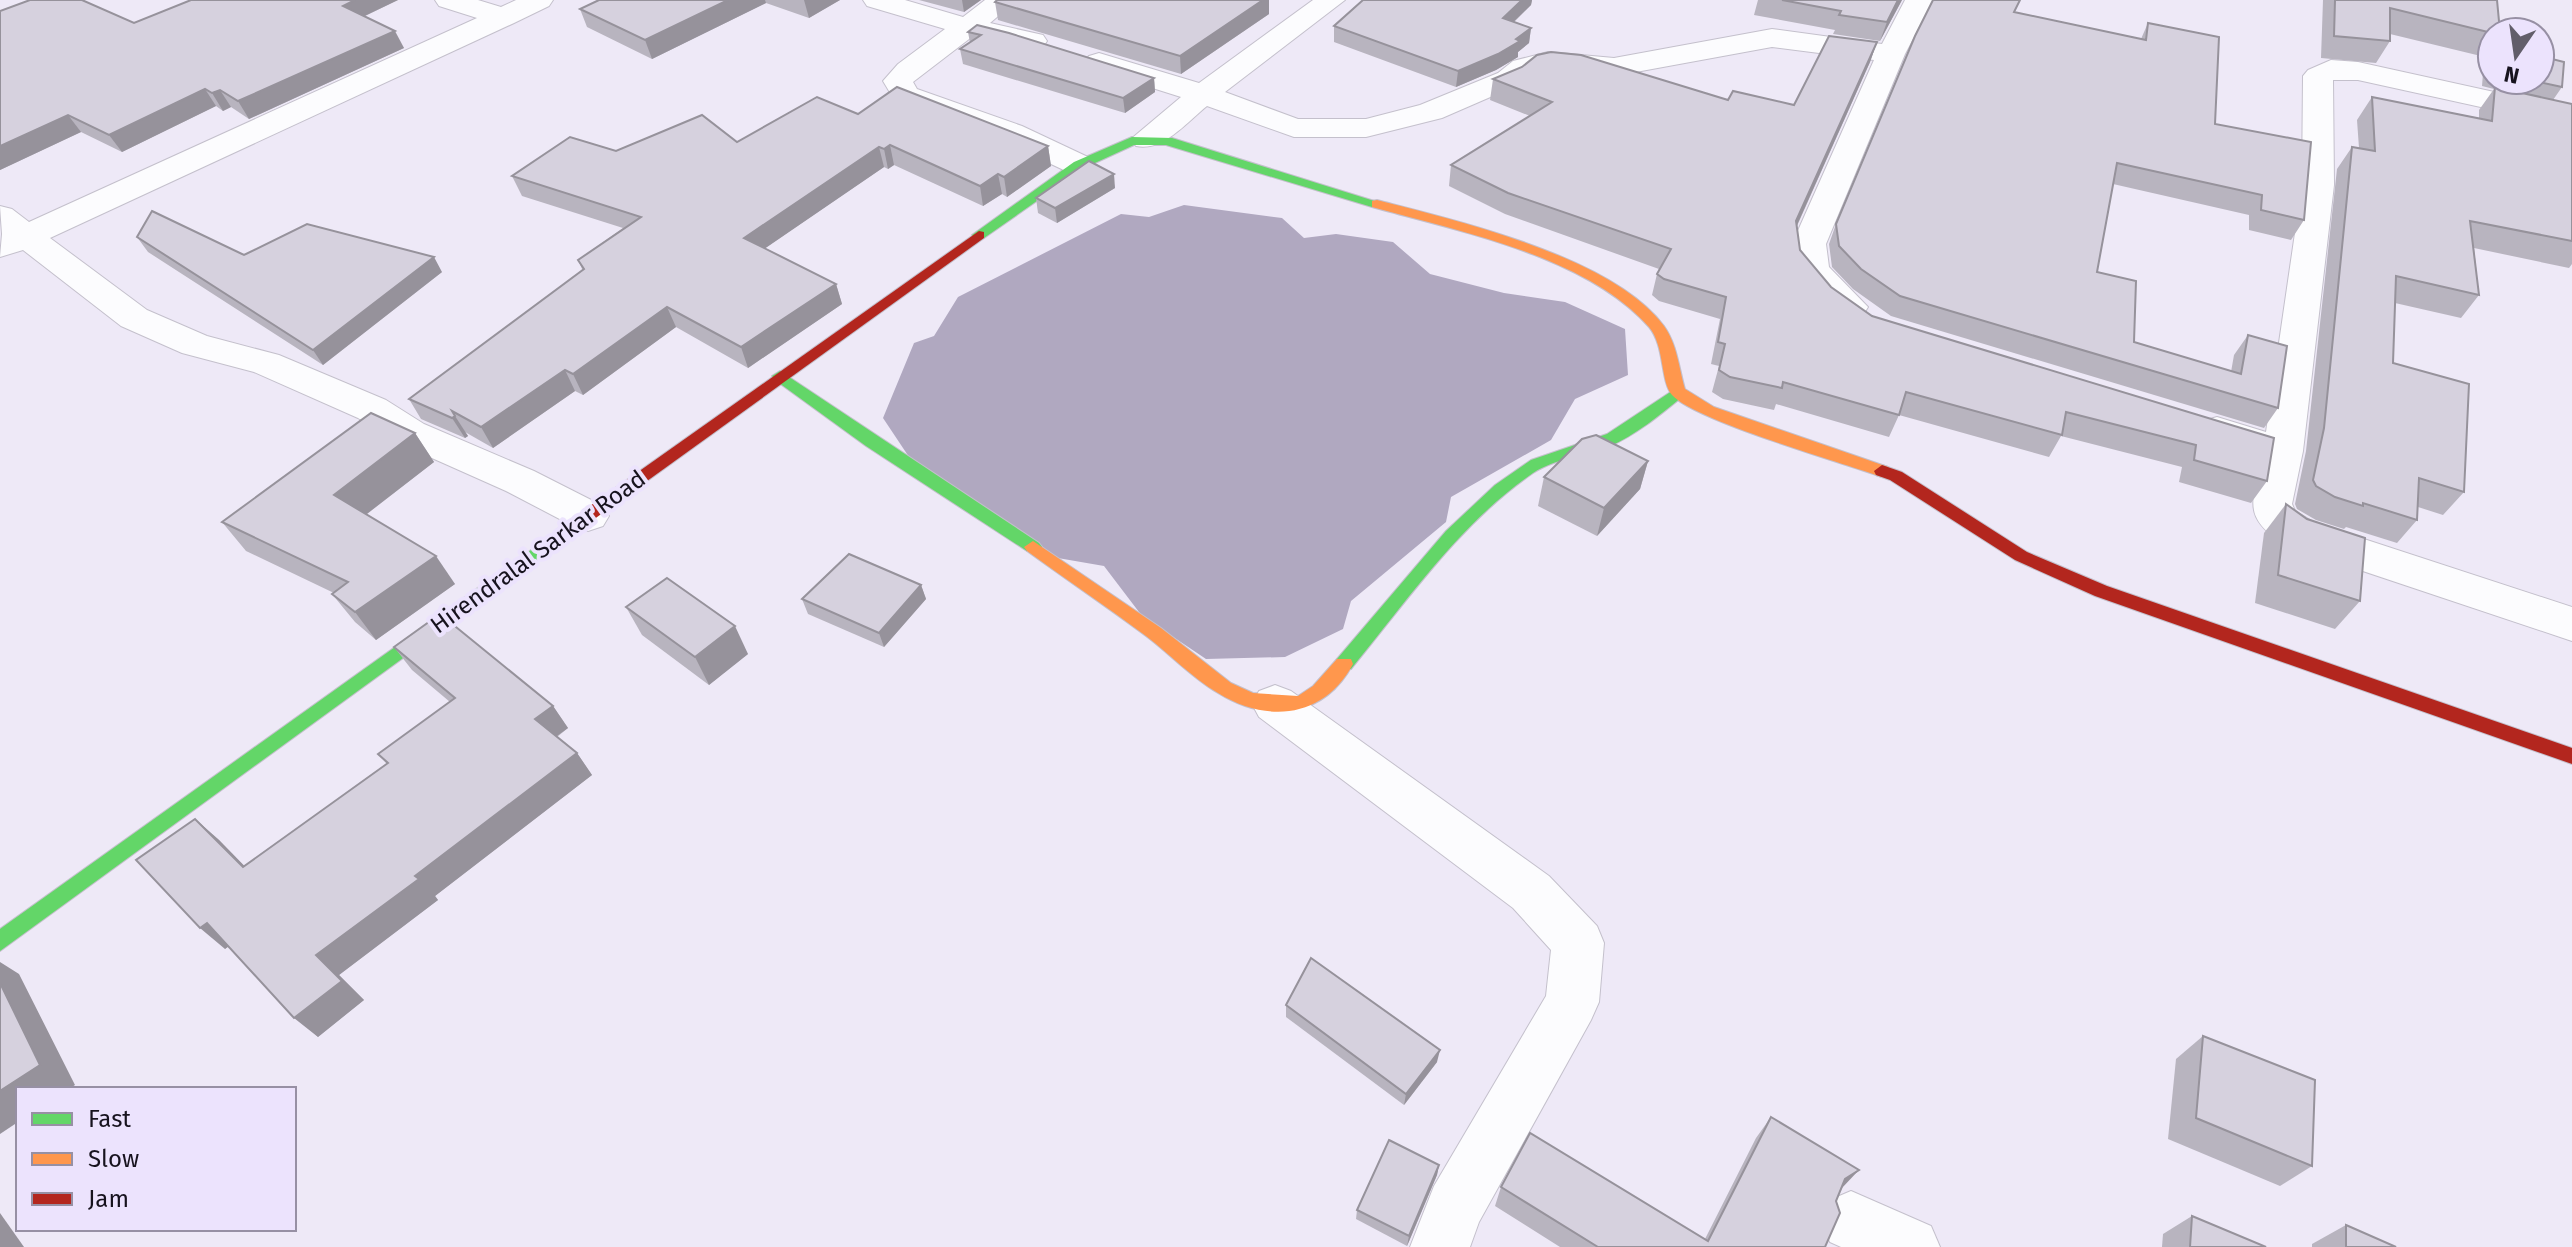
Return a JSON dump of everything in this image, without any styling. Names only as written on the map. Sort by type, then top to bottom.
[{"type":"street","points":[[449,0],[504,17]]},
{"type":"street","points":[[8,233],[539,0]]},
{"type":"street","points":[[877,0],[932,18],[969,24],[1203,94],[1294,128],[1366,128],[1431,112],[1508,79],[1523,67],[1548,61],[1614,67],[1772,38],[1891,54]]},
{"type":"street","points":[[1003,0],[908,70],[898,81],[906,95],[1011,133],[1079,165]]},
{"type":"street","points":[[1147,139],[1331,0]]},
{"type":"street","points":[[1877,327],[1838,299],[1812,270],[1809,244],[1891,54],[1919,0]]},
{"type":"street","points":[[2572,118],[2358,71],[2331,69],[2318,76],[2318,185],[2283,451],[2272,504],[2278,520],[2300,534],[2572,624]]},
{"type":"street","points":[[1147,139],[1213,153],[1493,238],[1595,278],[1642,309],[1660,330],[1678,392],[1708,411],[1896,476],[2021,556],[2101,591],[2572,756]]},
{"type":"street","name":"Hirendralal Sarkar Road","points":[[0,941],[780,376],[1079,165],[1132,141],[1147,139]]},
{"type":"street","points":[[8,233],[134,318],[195,345],[266,363],[372,409],[410,433],[520,481],[588,516]]},
{"type":"street","points":[[780,376],[872,442],[981,511],[1106,598],[1224,688],[1250,700],[1275,704],[1302,703],[1320,691],[1460,523],[1496,493],[1531,467],[1599,444],[1635,426],[1678,392]]},
{"type":"street","points":[[2192,423],[2283,451]]},
{"type":"street","points":[[1275,704],[1531,892],[1578,943],[1572,1002],[1455,1207],[1440,1247]]},
{"type":"street","points":[[1851,1221],[1910,1247]]},
{"type":"shaded area","points":[[1184,205],[1282,218],[1304,238],[1336,234],[1393,242],[1430,274],[1504,293],[1565,302],[1625,329],[1628,375],[1575,399],[1551,440],[1451,497],[1446,522],[1351,601],[1343,629],[1285,657],[1206,659],[1142,616],[1104,566],[1052,557],[915,466],[883,418],[914,343],[934,336],[958,297],[1121,214],[1149,217]]},
{"type":"building","points":[[30,0],[82,0],[134,23],[191,0],[355,0],[343,6],[395,31],[238,101],[220,90],[212,93],[205,89],[109,135],[68,115],[0,146],[0,11]]},
{"type":"building","points":[[599,0],[728,0],[645,40],[580,9]]},
{"type":"building","points":[[1263,0],[1180,56],[995,2]]},
{"type":"building","points":[[1363,0],[1522,0],[1503,18],[1531,28],[1516,39],[1520,41],[1498,54],[1458,71],[1334,26]]},
{"type":"building","points":[[1782,0],[1898,0],[1887,22],[1839,15],[1841,11]]},
{"type":"building","points":[[1933,0],[2020,0],[2014,12],[2146,40],[2148,23],[2219,37],[2215,124],[2311,142],[2304,220],[2261,210],[2262,195],[2117,163],[2097,272],[2136,281],[2134,342],[2241,374],[2248,335],[2287,346],[2278,408],[1900,296],[1861,269],[1839,246],[1836,224]]},
{"type":"building","points":[[2335,0],[2497,0],[2498,16],[2476,16],[2476,29],[2390,8],[2390,41],[2334,36]]},
{"type":"building","points":[[977,25],[1154,78],[1123,98],[960,49],[981,35],[968,32]]},
{"type":"building","points":[[1829,36],[1877,42],[1796,221],[1800,250],[1831,287],[1872,316],[2274,438],[2267,481],[2194,460],[2196,445],[2066,412],[2062,435],[1906,392],[1899,415],[1783,382],[1782,388],[1730,377],[1719,370],[1725,344],[1718,342],[1726,297],[1664,279],[1657,274],[1671,249],[1508,193],[1451,165],[1552,102],[1493,79],[1522,67],[1537,55],[1551,52],[1581,55],[1728,100],[1733,91],[1794,105]]},
{"type":"building","points":[[2556,60],[2564,62],[2562,87],[2556,86]]},
{"type":"building","points":[[897,87],[1048,146],[1004,177],[998,174],[980,186],[890,145],[884,149],[879,147],[744,238],[836,284],[741,347],[667,307],[573,374],[565,370],[481,427],[452,411],[455,416],[452,418],[409,399],[584,269],[578,260],[641,217],[512,176],[570,137],[616,151],[702,115],[737,142],[817,97],[858,114]]},
{"type":"building","points":[[2494,96],[2536,96],[2572,104],[2572,241],[2470,221],[2479,295],[2396,276],[2393,363],[2469,384],[2464,492],[2419,478],[2417,520],[2335,497],[2316,486],[2313,480],[2324,428],[2352,147],[2375,151],[2372,97],[2492,121]]},
{"type":"building","points":[[1089,161],[1114,174],[1055,208],[1036,198]]},
{"type":"building","points":[[152,211],[244,255],[307,224],[434,257],[313,350],[137,237]]},
{"type":"building","points":[[371,413],[415,433],[334,495],[436,556],[355,612],[332,594],[348,582],[222,522]]},
{"type":"building","points":[[1596,435],[1648,461],[1604,508],[1544,477],[1582,439]]},
{"type":"building","points":[[2286,504],[2307,519],[2365,538],[2360,601],[2278,575]]},
{"type":"building","points":[[849,554],[921,585],[879,633],[802,599]]},
{"type":"building","points":[[667,578],[735,626],[695,657],[626,607]]},
{"type":"building","points":[[440,614],[553,706],[535,719],[577,753],[415,876],[419,879],[316,955],[342,981],[294,1018],[207,923],[200,928],[136,860],[195,819],[243,867],[388,763],[378,754],[455,698],[394,647]]},
{"type":"building","points":[[1311,958],[1440,1050],[1406,1094],[1286,1005]]},
{"type":"building","points":[[0,983],[40,1065],[0,1091]]},
{"type":"building","points":[[2203,1036],[2315,1080],[2312,1166],[2196,1118]]},
{"type":"building","points":[[1771,1117],[1859,1170],[1845,1179],[1836,1201],[1840,1213],[1825,1247],[1598,1247],[1501,1187],[1530,1133],[1708,1241]]},
{"type":"building","points":[[1389,1140],[1439,1165],[1409,1236],[1357,1210]]},
{"type":"building","points":[[2192,1216],[2266,1247],[2190,1247]]},
{"type":"building","points":[[2346,1225],[2396,1247],[2346,1247]]},
{"type":"traffic: fast","points":[[979,235],[1079,165],[1132,141],[1167,141],[1377,204]]},
{"type":"traffic: fast","points":[[780,376],[872,442],[1033,547]]},
{"type":"traffic: fast","points":[[1344,664],[1452,535],[1501,489],[1537,464],[1602,443],[1622,433],[1678,392]]},
{"type":"traffic: fast","points":[[0,941],[562,534]]},
{"type":"traffic: slow","points":[[1377,204],[1529,250],[1606,284],[1637,305],[1658,328],[1668,350],[1678,392],[1708,411],[1882,471]]},
{"type":"traffic: slow","points":[[1033,547],[1155,633],[1224,688],[1250,700],[1275,704],[1302,703],[1320,691],[1344,664]]},
{"type":"traffic: jam","points":[[562,534],[979,235]]},
{"type":"traffic: jam","points":[[1882,471],[1896,476],[2021,556],[2101,591],[2572,756]]}]
